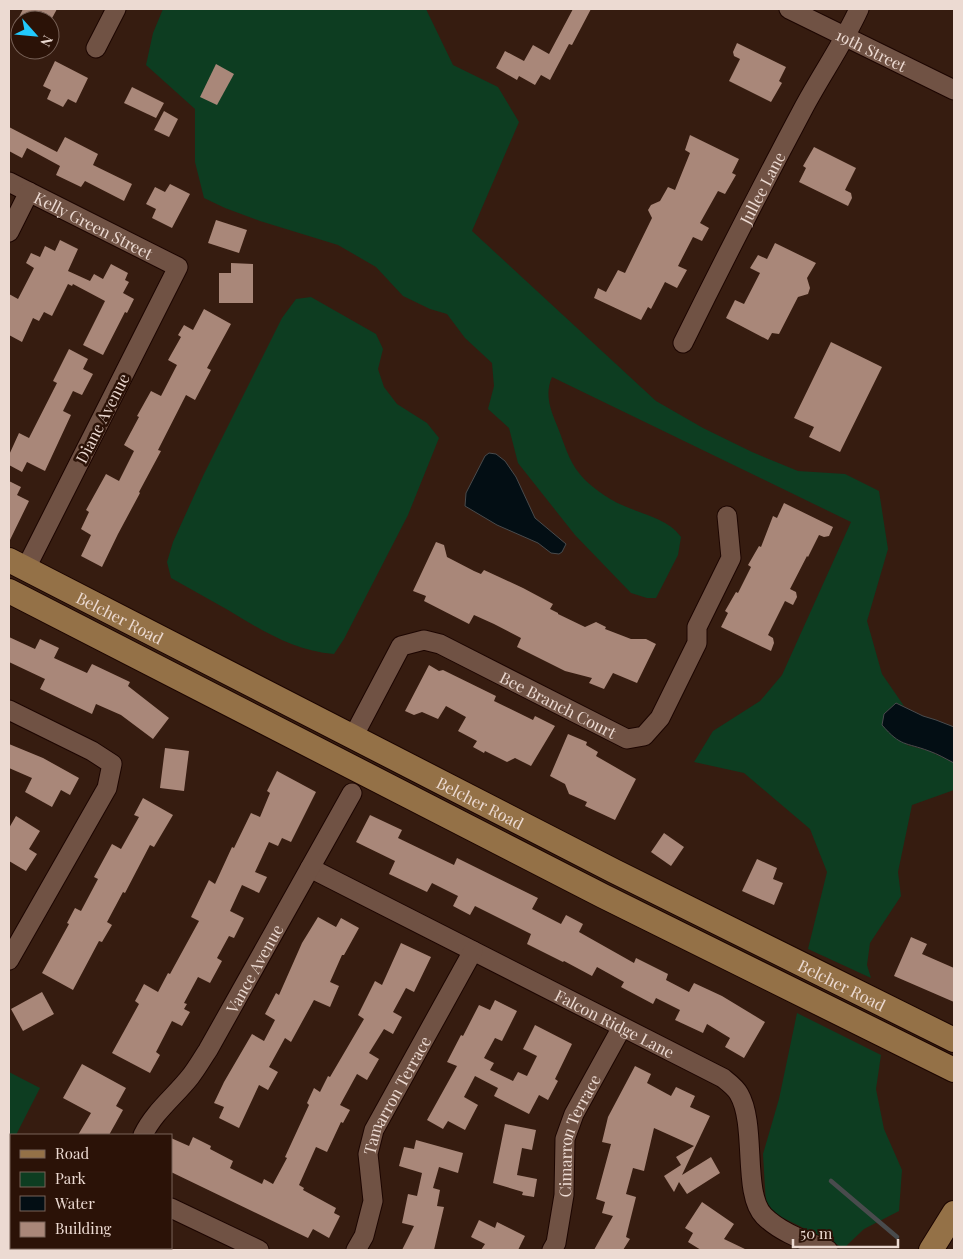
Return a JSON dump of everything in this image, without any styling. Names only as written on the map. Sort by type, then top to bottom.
[{"type":"main road","name":"Belcher Road","points":[[17,564],[623,875],[954,1040]]},
{"type":"main road","name":"Belcher Road","points":[[9,590],[603,896],[954,1070]]},
{"type":"main road","points":[[931,1250],[954,1213]]},
{"type":"street","points":[[96,48],[116,9]]},
{"type":"street","name":"19th Street","points":[[789,9],[954,90]]},
{"type":"street","name":"Jullee Lane","points":[[683,343],[747,214],[812,92],[847,36],[859,9]]},
{"type":"street","name":"Kelly Green Street","points":[[9,182],[178,267]]},
{"type":"street","points":[[9,232],[29,192]]},
{"type":"street","name":"Diane Avenue","points":[[17,564],[178,267]]},
{"type":"street","name":"Bee Branch Court","points":[[354,737],[401,646],[424,640],[440,644],[627,739],[644,736],[660,718],[696,643],[698,627],[731,558],[728,516]]},
{"type":"street","points":[[9,710],[92,751],[112,764],[107,788],[23,939],[9,960]]},
{"type":"street","name":"Vance Avenue","points":[[143,1134],[146,1128],[168,1101],[190,1077],[208,1050],[352,793]]},
{"type":"street","name":"Falcon Ridge Lane","points":[[310,868],[723,1078],[739,1092],[746,1112],[754,1202],[763,1215],[784,1231],[828,1250]]},
{"type":"street","name":"Tamarron Terrace","points":[[356,1250],[364,1236],[373,1201],[368,1154],[374,1130],[473,951]]},
{"type":"street","name":"Cimarron Terrace","points":[[552,1250],[556,1243],[564,1195],[566,1139],[574,1114],[622,1027]]},
{"type":"street","points":[[172,1208],[259,1250]]},
{"type":"green space","points":[[163,9],[426,9],[453,65],[498,87],[519,122],[472,231],[656,401],[703,428],[752,452],[798,471],[845,474],[879,491],[888,549],[867,621],[882,674],[904,706],[896,703],[884,714],[907,745],[929,751],[954,763],[954,790],[912,805],[898,872],[901,896],[870,943],[867,965],[871,978],[808,949],[827,872],[810,829],[744,773],[694,762],[713,731],[760,701],[782,675],[851,522],[552,377],[549,390],[551,409],[570,457],[579,473],[593,487],[605,495],[622,505],[662,521],[681,537],[678,555],[656,598],[647,598],[631,593],[575,535],[518,463],[509,428],[488,409],[494,386],[492,363],[465,338],[447,314],[430,309],[403,296],[376,267],[338,245],[260,221],[204,198],[195,162],[195,109],[146,65],[153,33]]},
{"type":"green space","points":[[311,297],[376,334],[383,349],[378,369],[384,387],[397,404],[427,423],[439,438],[408,515],[344,639],[334,654],[305,649],[265,632],[171,578],[167,562],[173,542],[203,476],[282,318],[296,299]]},
{"type":"green space","points":[[797,1013],[881,1055],[876,1089],[884,1129],[902,1170],[899,1211],[864,1229],[844,1248],[769,1211],[766,1205],[763,1154],[779,1099]]},
{"type":"green space","points":[[9,1072],[40,1088],[17,1134],[10,1134],[9,1150]]},
{"type":"water","points":[[489,453],[496,454],[505,461],[516,477],[535,518],[566,544],[562,552],[559,554],[551,553],[538,543],[497,525],[465,506],[466,493],[485,456]]},
{"type":"water","points":[[896,703],[923,716],[954,727],[954,763],[932,752],[899,741],[888,732],[882,725],[884,714]]},
{"type":"building","points":[[23,9],[57,9],[56,10]]},
{"type":"building","points":[[573,9],[591,9],[572,45],[569,44],[550,80],[541,75],[535,85],[519,76],[517,80],[496,68],[505,51],[524,61],[533,45],[549,54]]},
{"type":"building","points":[[737,43],[786,67],[779,81],[782,83],[771,102],[729,81],[740,59],[734,56],[733,52]]},
{"type":"building","points":[[55,61],[88,78],[76,103],[68,99],[63,107],[47,99],[51,90],[43,86]]},
{"type":"building","points":[[216,64],[234,74],[217,105],[200,97]]},
{"type":"building","points":[[132,87],[164,103],[156,118],[124,103]]},
{"type":"building","points":[[164,111],[178,119],[169,137],[154,130]]},
{"type":"building","points":[[9,127],[57,152],[65,137],[98,154],[93,165],[132,184],[124,201],[85,181],[81,187],[56,175],[60,166],[27,148],[22,158],[9,151]]},
{"type":"building","points":[[690,135],[739,159],[732,173],[736,175],[725,194],[718,191],[700,223],[709,228],[702,241],[693,237],[678,266],[687,270],[677,288],[665,282],[651,309],[648,307],[641,320],[594,298],[598,288],[606,292],[618,270],[625,273],[652,218],[648,210],[651,205],[660,201],[668,187],[675,190],[690,153],[685,150]]},
{"type":"building","points":[[814,147],[856,168],[845,190],[851,193],[852,198],[848,206],[799,182],[806,168],[803,166]]},
{"type":"building","points":[[170,184],[190,194],[172,228],[152,218],[156,209],[146,204],[155,187],[165,192]]},
{"type":"building","points":[[216,220],[247,230],[239,253],[208,243]]},
{"type":"building","points":[[60,240],[78,249],[68,271],[90,281],[94,274],[103,279],[111,264],[128,273],[125,280],[129,282],[123,293],[134,299],[127,313],[125,312],[103,355],[83,345],[105,301],[73,284],[72,286],[68,284],[52,316],[44,312],[39,321],[33,318],[22,342],[9,335],[9,294],[18,299],[34,268],[26,263],[31,253],[40,257],[45,246],[55,251]]},
{"type":"building","points":[[775,243],[816,263],[807,278],[810,288],[808,294],[798,297],[779,334],[772,333],[768,340],[726,318],[735,300],[744,304],[760,273],[750,268],[758,255],[767,259]]},
{"type":"building","points":[[231,263],[253,264],[253,303],[219,303],[219,273],[231,273]]},
{"type":"building","points":[[204,309],[231,324],[207,368],[211,370],[195,400],[186,395],[158,450],[161,451],[102,567],[81,556],[91,535],[81,529],[89,512],[86,510],[106,474],[119,481],[134,451],[124,445],[139,417],[137,416],[151,391],[161,396],[177,365],[168,360],[181,337],[178,335],[184,325],[193,330]]},
{"type":"building","points":[[831,342],[882,367],[840,452],[809,437],[814,427],[794,418]]},
{"type":"building","points":[[69,349],[88,359],[83,369],[93,374],[82,395],[73,391],[63,411],[71,415],[45,471],[27,462],[22,472],[9,465],[9,455],[19,433],[29,438],[57,383],[53,381]]},
{"type":"building","points":[[9,481],[21,487],[17,495],[29,501],[9,542]]},
{"type":"building","points":[[784,503],[833,527],[829,536],[819,535],[790,589],[796,592],[797,597],[793,605],[785,601],[768,635],[773,638],[774,643],[771,651],[721,627],[728,613],[725,611],[736,592],[738,593],[751,567],[748,565],[759,546],[761,547],[773,516],[777,518]]},
{"type":"building","points":[[436,542],[444,545],[447,557],[481,574],[484,570],[523,588],[553,604],[550,609],[585,627],[596,622],[606,627],[605,629],[631,639],[646,639],[656,644],[637,683],[613,673],[604,689],[589,683],[592,678],[565,671],[517,647],[521,638],[494,624],[474,615],[469,624],[424,601],[426,596],[413,591]]},
{"type":"building","points":[[9,637],[35,649],[40,639],[59,648],[54,658],[87,673],[92,664],[130,682],[128,686],[169,718],[153,739],[121,715],[96,704],[92,714],[40,689],[45,679],[9,662]]},
{"type":"building","points":[[429,665],[496,696],[494,701],[533,720],[535,716],[555,726],[531,766],[515,758],[507,762],[473,747],[477,741],[458,731],[466,717],[446,706],[438,719],[422,712],[414,715],[405,711]]},
{"type":"building","points":[[568,734],[587,742],[586,745],[598,752],[596,756],[636,779],[615,820],[585,806],[587,802],[569,794],[565,784],[550,776]]},
{"type":"building","points":[[9,744],[43,758],[79,778],[70,795],[61,790],[52,807],[25,792],[32,778],[9,768]]},
{"type":"building","points":[[165,748],[189,751],[184,791],[160,788]]},
{"type":"building","points":[[277,771],[316,792],[291,842],[282,838],[278,846],[269,842],[255,872],[267,877],[259,893],[242,885],[230,911],[244,918],[234,938],[229,936],[217,958],[222,961],[210,983],[198,977],[184,1003],[187,1004],[184,1009],[190,1012],[182,1026],[172,1021],[156,1052],[160,1055],[150,1073],[112,1053],[139,1004],[135,1001],[144,984],[158,992],[168,973],[170,974],[199,921],[191,917],[209,880],[215,884],[232,847],[234,848],[251,813],[260,817],[270,793],[267,791]]},
{"type":"building","points":[[143,798],[173,815],[154,847],[150,845],[125,893],[123,892],[107,922],[112,925],[102,942],[99,941],[73,990],[42,973],[69,924],[67,923],[75,908],[81,911],[98,879],[94,877],[112,844],[121,849],[139,817],[134,815]]},
{"type":"building","points":[[370,815],[402,830],[398,838],[454,865],[457,858],[538,898],[532,909],[561,924],[566,915],[583,924],[579,932],[634,963],[636,958],[668,974],[666,980],[689,992],[694,983],[722,996],[765,1022],[744,1058],[725,1047],[730,1038],[707,1024],[703,1033],[675,1020],[680,1010],[656,998],[653,1004],[621,987],[624,982],[597,967],[592,976],[527,944],[531,934],[475,906],[470,915],[453,906],[458,896],[432,883],[427,892],[389,874],[395,861],[356,842]]},
{"type":"building","points":[[16,816],[40,831],[29,849],[37,854],[26,871],[9,861],[9,828]]},
{"type":"building","points":[[664,833],[684,847],[671,866],[651,852]]},
{"type":"building","points":[[757,859],[777,868],[773,879],[783,883],[774,905],[742,891]]},
{"type":"building","points":[[318,917],[336,927],[341,918],[359,928],[344,955],[342,955],[330,982],[339,986],[330,1007],[314,1000],[291,1042],[285,1038],[269,1067],[278,1072],[268,1090],[259,1085],[239,1128],[219,1118],[224,1107],[214,1103],[252,1034],[264,1041],[275,1020],[265,1014],[276,993],[279,995],[302,943]]},
{"type":"building","points":[[911,937],[927,944],[922,954],[954,968],[954,1002],[894,976]]},
{"type":"building","points":[[401,943],[431,957],[414,992],[406,988],[393,1012],[402,1017],[393,1034],[384,1029],[369,1053],[379,1059],[367,1080],[357,1074],[340,1105],[350,1110],[343,1123],[341,1122],[327,1152],[316,1147],[299,1185],[304,1188],[303,1190],[336,1208],[334,1213],[340,1216],[329,1238],[313,1229],[308,1238],[172,1172],[172,1138],[189,1146],[193,1137],[211,1146],[210,1149],[233,1161],[230,1168],[262,1184],[264,1179],[273,1184],[287,1158],[285,1157],[309,1105],[307,1103],[314,1088],[320,1092],[364,1019],[358,1015],[375,981],[382,985]]},
{"type":"building","points":[[42,992],[54,1014],[23,1031],[11,1009]]},
{"type":"building","points":[[495,1000],[517,1011],[502,1041],[495,1038],[484,1058],[494,1063],[490,1070],[513,1081],[518,1072],[527,1076],[537,1056],[523,1049],[535,1025],[572,1044],[555,1079],[558,1081],[548,1100],[539,1095],[529,1114],[494,1096],[498,1088],[475,1076],[464,1097],[478,1105],[465,1130],[448,1121],[443,1129],[427,1120],[457,1066],[447,1062],[479,1005],[490,1010]]},
{"type":"building","points":[[82,1064],[126,1088],[116,1106],[123,1110],[110,1134],[79,1134],[91,1113],[63,1098]]},
{"type":"building","points":[[635,1066],[651,1074],[647,1083],[671,1096],[676,1087],[695,1096],[690,1107],[710,1116],[682,1175],[711,1157],[720,1173],[687,1194],[679,1182],[674,1192],[664,1176],[681,1165],[676,1157],[694,1146],[654,1128],[644,1171],[633,1168],[626,1194],[636,1197],[626,1237],[630,1239],[623,1250],[594,1250],[613,1216],[602,1213],[605,1202],[596,1199],[611,1144],[602,1142],[608,1117]]},
{"type":"building","points":[[505,1124],[536,1130],[532,1150],[522,1148],[517,1175],[537,1179],[534,1197],[522,1195],[523,1192],[493,1183]]},
{"type":"building","points":[[416,1140],[463,1153],[458,1173],[439,1167],[433,1188],[440,1190],[437,1206],[444,1207],[434,1250],[402,1250],[414,1226],[402,1223],[408,1194],[417,1196],[422,1173],[399,1166],[404,1147],[414,1149]]},
{"type":"building","points":[[702,1202],[734,1224],[724,1239],[747,1250],[701,1250],[688,1242],[693,1233],[685,1228]]},
{"type":"building","points":[[479,1220],[495,1228],[497,1222],[525,1236],[518,1250],[481,1250],[485,1244],[471,1237]]},
{"type":"waterway","points":[[831,1181],[897,1237]]}]
